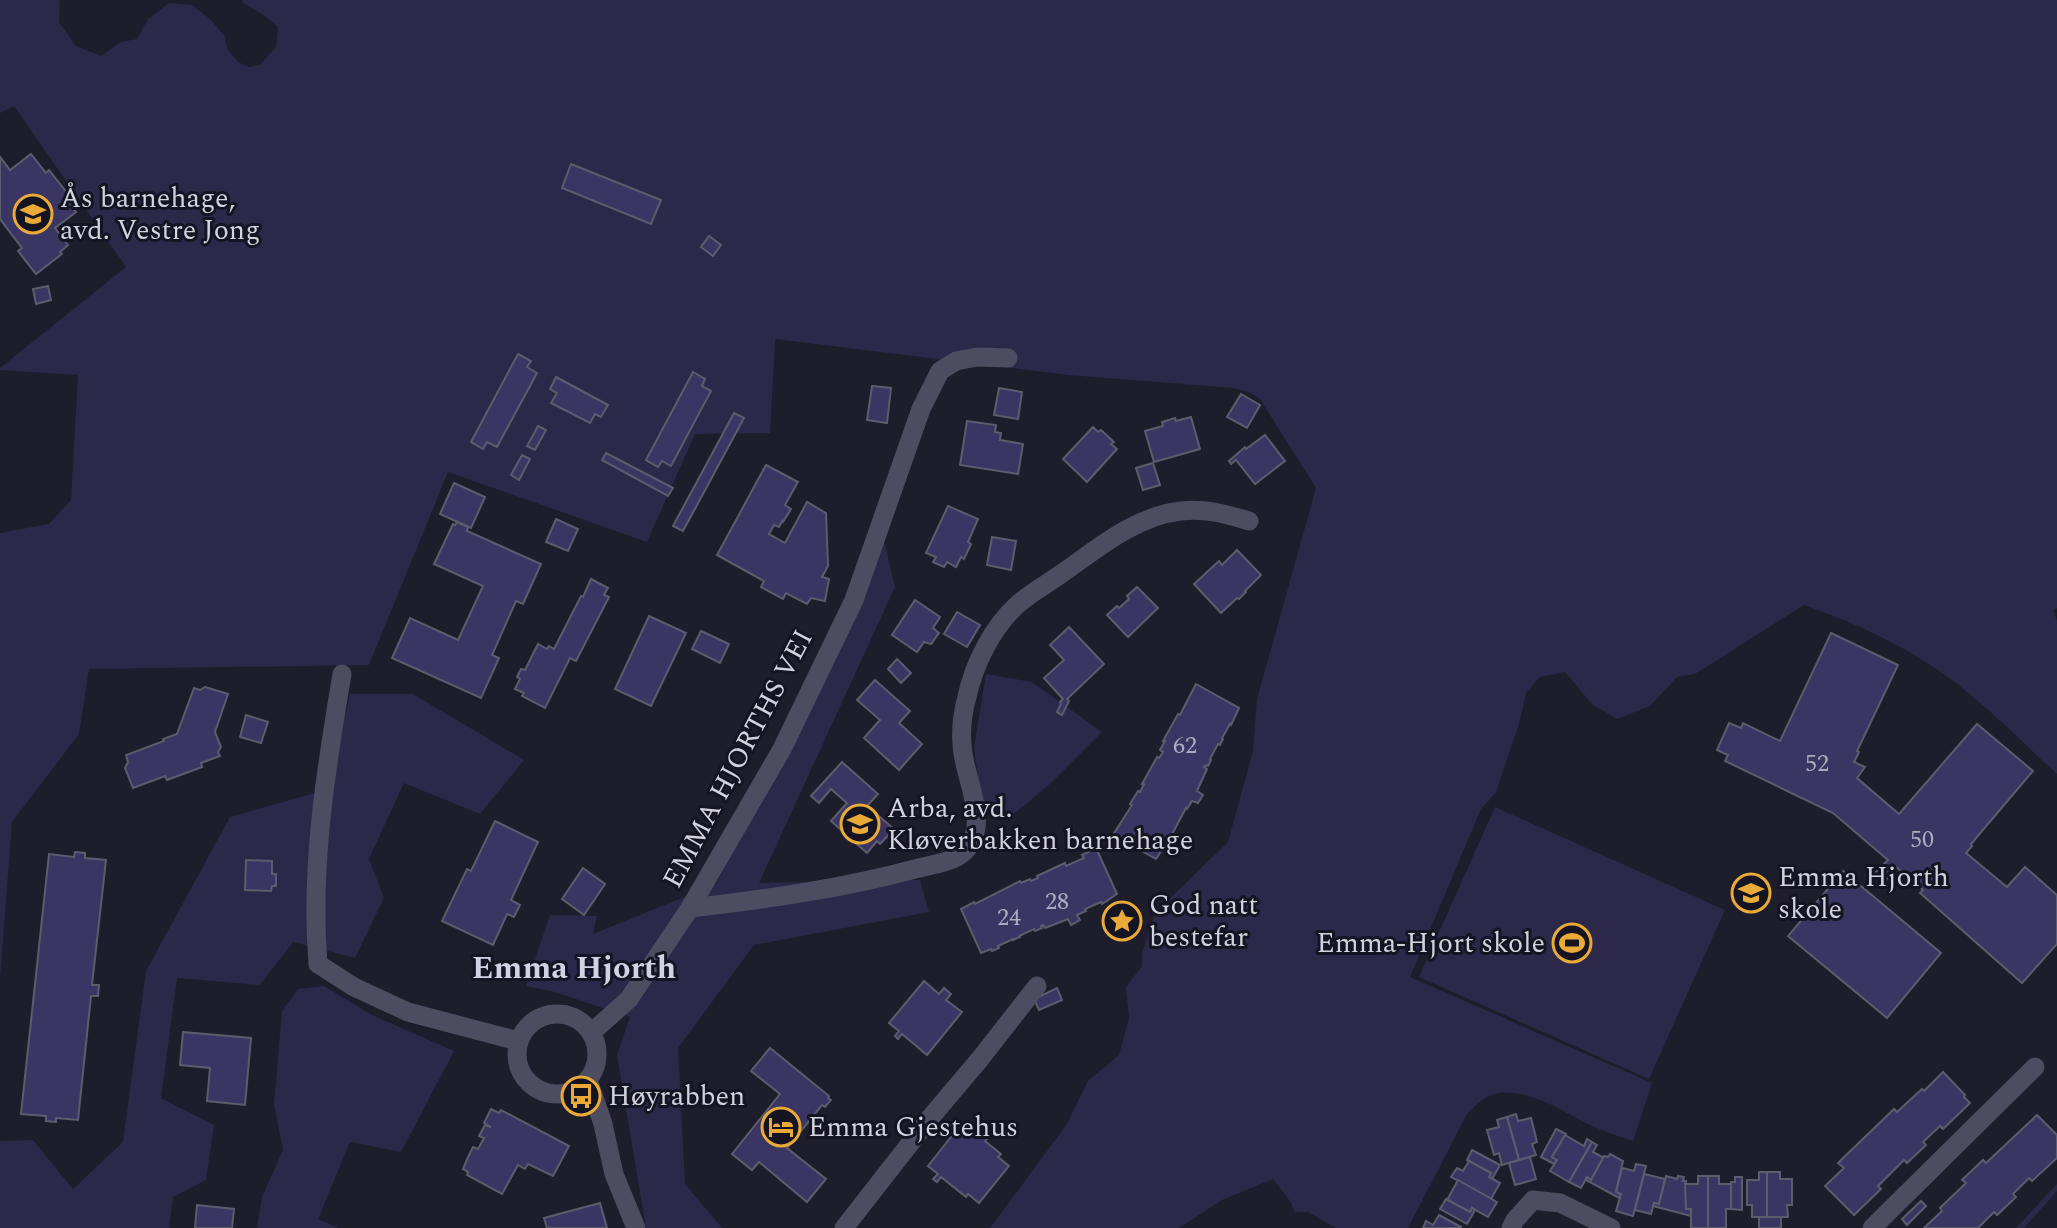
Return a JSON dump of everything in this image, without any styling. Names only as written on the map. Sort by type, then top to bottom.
[{"type":"street","name":"EMMA HJORTHS VEI","points":[[591,1033],[629,999],[690,908],[782,749],[849,611],[920,409],[940,371],[956,361],[977,357],[1008,358]]},
{"type":"street","points":[[690,908],[776,898],[865,882],[946,861],[964,853],[974,836],[977,814],[962,744],[966,697],[980,659],[995,630],[1017,604],[1115,537],[1151,517],[1181,510],[1210,510],[1249,521]]},
{"type":"street","points":[[342,674],[323,790],[315,928],[318,964],[354,987],[408,1012],[518,1041]]},
{"type":"street","points":[[844,1228],[1037,986]]},
{"type":"street","points":[[556,1013],[568,1015],[580,1020],[591,1033],[597,1055],[595,1068],[588,1080],[577,1089],[564,1094],[550,1094],[537,1089],[519,1069],[518,1041],[527,1027],[544,1016],[556,1013]]},
{"type":"street","points":[[1872,1228],[2035,1067]]},
{"type":"street","points":[[588,1080],[603,1124],[614,1174],[636,1228]]},
{"type":"street","points":[[1511,1228],[1533,1200],[1560,1203],[1611,1228]]},
{"type":"shaded area","points":[[0,0],[60,0],[59,22],[76,46],[101,56],[121,42],[137,39],[148,19],[169,3],[192,5],[224,35],[228,50],[238,62],[249,67],[260,65],[276,47],[278,27],[243,3],[243,0],[2057,0],[2057,608],[2053,610],[2057,621],[2057,774],[2004,724],[1931,665],[1879,636],[1804,605],[1695,674],[1677,677],[1650,706],[1617,719],[1592,704],[1565,672],[1540,677],[1526,693],[1519,724],[1496,792],[1481,809],[1410,977],[1652,1083],[1633,1141],[1597,1128],[1537,1099],[1499,1093],[1485,1098],[1467,1114],[1408,1228],[1336,1228],[1308,1212],[1295,1212],[1273,1179],[1222,1200],[1179,1228],[990,1228],[1067,1124],[1088,1081],[1119,1055],[1129,1018],[1126,987],[1142,966],[1142,954],[1155,913],[1228,842],[1253,751],[1257,699],[1316,488],[1260,399],[1249,392],[1234,388],[1069,375],[775,339],[770,433],[695,434],[647,542],[448,472],[369,665],[89,669],[79,734],[12,822],[0,978],[0,533],[49,524],[71,500],[78,375],[0,368],[126,267],[14,106],[0,113]]},
{"type":"shaded area","points":[[883,536],[895,587],[759,883],[920,880],[929,912],[754,945],[678,1048],[685,1184],[722,1228],[646,1228],[617,1055],[630,1017],[555,992],[526,986],[550,915],[597,916],[593,934],[716,884],[834,649]]},
{"type":"shaded area","points":[[986,674],[1032,682],[1102,732],[1051,783],[1015,813],[997,816],[981,800],[974,747]]},
{"type":"shaded area","points":[[350,694],[413,694],[524,760],[480,814],[404,783],[369,859],[384,898],[355,958],[293,942],[260,985],[177,978],[161,1098],[214,1125],[206,1180],[173,1197],[169,1228],[0,1228],[0,1141],[33,1140],[73,1189],[123,1142],[146,971],[230,817],[329,789]]},
{"type":"shaded area","name":"Emma-Hjort skole","points":[[1495,807],[1725,910],[1649,1079],[1419,977]]},
{"type":"shaded area","points":[[324,986],[372,1015],[454,1051],[401,1152],[350,1142],[318,1219],[338,1228],[257,1228],[262,1197],[283,1150],[274,1104],[282,1011],[298,989]]},
{"type":"shaded area","points":[[2057,1184],[2057,1191],[2024,1228],[2016,1228]]},
{"type":"building","points":[[31,154],[46,173],[49,170],[68,194],[64,197],[76,212],[55,228],[68,245],[60,252],[62,254],[36,274],[18,251],[22,248],[0,219],[0,157],[10,170]]},
{"type":"building","points":[[571,164],[661,200],[651,224],[562,188]]},
{"type":"building","points":[[709,236],[721,245],[713,256],[701,247]]},
{"type":"building","points":[[48,286],[51,300],[36,304],[33,289]]},
{"type":"building","points":[[518,354],[531,361],[527,367],[537,373],[497,447],[487,442],[483,449],[471,442]]},
{"type":"building","points":[[693,372],[705,379],[702,386],[711,391],[671,466],[662,461],[658,467],[646,460]]},
{"type":"building","points":[[556,377],[608,405],[601,417],[595,414],[590,423],[551,403],[557,393],[550,389]]},
{"type":"building","points":[[872,386],[891,388],[887,423],[867,420]]},
{"type":"building","points":[[999,388],[1022,392],[1018,419],[994,415]]},
{"type":"building","points":[[1241,394],[1260,405],[1247,428],[1227,417]]},
{"type":"building","points":[[734,413],[744,418],[683,531],[673,526]]},
{"type":"building","points":[[1191,417],[1200,449],[1154,462],[1145,431],[1163,426],[1162,422],[1175,418],[1176,421]]},
{"type":"building","points":[[967,421],[996,425],[995,432],[1001,433],[1000,440],[1023,444],[1018,474],[960,465]]},
{"type":"building","points":[[538,426],[546,430],[535,450],[527,446]]},
{"type":"building","points":[[1093,427],[1098,432],[1101,430],[1114,442],[1111,444],[1117,449],[1087,482],[1063,459]]},
{"type":"building","points":[[1265,435],[1285,461],[1255,484],[1236,460],[1231,464],[1229,461]]},
{"type":"building","points":[[606,453],[673,488],[668,496],[602,460]]},
{"type":"building","points":[[522,455],[530,459],[519,480],[511,475]]},
{"type":"building","points":[[1153,463],[1160,485],[1143,490],[1136,468]]},
{"type":"building","points":[[766,465],[798,482],[785,505],[791,509],[779,527],[774,525],[769,534],[785,543],[807,502],[826,513],[828,566],[822,577],[829,579],[825,601],[811,598],[807,604],[786,593],[783,599],[761,587],[764,581],[717,555]]},
{"type":"building","points":[[454,483],[485,497],[471,528],[440,514]]},
{"type":"building","points":[[948,506],[978,519],[968,542],[971,544],[964,559],[961,557],[956,567],[947,562],[944,567],[933,562],[936,557],[926,553]]},
{"type":"building","points":[[556,519],[578,529],[568,551],[546,542]]},
{"type":"building","points":[[457,522],[468,527],[467,531],[541,564],[523,604],[516,601],[492,655],[499,658],[481,698],[392,658],[410,618],[458,640],[483,586],[434,564],[453,524]]},
{"type":"building","points":[[992,537],[1016,541],[1011,570],[987,565]]},
{"type":"building","points":[[1237,550],[1261,575],[1239,599],[1221,613],[1194,584],[1219,561],[1222,565]]},
{"type":"building","points":[[591,579],[608,588],[604,595],[609,597],[576,661],[570,658],[545,708],[522,696],[524,693],[515,689],[520,679],[517,677],[521,669],[525,670],[538,644],[554,649]]},
{"type":"building","points":[[1137,587],[1158,608],[1128,637],[1107,615],[1129,599],[1127,596]]},
{"type":"building","points":[[915,600],[940,617],[933,628],[939,633],[931,644],[924,642],[917,652],[892,635]]},
{"type":"building","points":[[957,612],[980,625],[967,647],[944,634]]},
{"type":"building","points":[[649,616],[686,633],[651,706],[615,689]]},
{"type":"building","points":[[1069,627],[1104,664],[1067,699],[1069,701],[1062,715],[1057,712],[1063,699],[1044,678],[1064,660],[1050,645]]},
{"type":"building","points":[[701,631],[729,644],[720,663],[692,649]]},
{"type":"building","points":[[1831,633],[1898,665],[1854,762],[1865,767],[1857,778],[1899,814],[1977,724],[2033,771],[1966,853],[2007,887],[2025,867],[2057,895],[2057,944],[2022,983],[1920,893],[1923,890],[1896,867],[1885,881],[1875,873],[1888,860],[1833,813],[1725,761],[1728,755],[1717,750],[1729,723],[1741,728],[1743,723],[1780,741]]},
{"type":"building","points":[[897,659],[911,673],[901,683],[888,669]]},
{"type":"building","points":[[875,680],[910,711],[899,723],[922,744],[899,770],[864,738],[880,720],[857,700]]},
{"type":"building","points":[[1196,684],[1239,708],[1208,766],[1204,767],[1207,769],[1197,791],[1203,795],[1198,803],[1192,801],[1186,808],[1156,859],[1113,835],[1138,791],[1140,792],[1157,757],[1163,752],[1160,750],[1163,741]]},
{"type":"building","points":[[205,687],[228,694],[215,732],[221,747],[218,752],[220,756],[201,763],[202,767],[167,780],[165,776],[133,788],[125,768],[128,762],[126,755],[177,734],[194,688],[200,690]]},
{"type":"building","points":[[246,715],[268,722],[261,743],[240,737]]},
{"type":"building","points":[[842,762],[878,794],[867,806],[894,829],[880,844],[877,841],[867,853],[831,821],[847,803],[831,789],[819,803],[811,796]]},
{"type":"building","points":[[495,821],[538,842],[511,900],[520,905],[514,917],[507,914],[493,945],[442,921],[467,869],[471,871]]},
{"type":"building","points":[[1096,848],[1117,894],[1102,904],[1101,902],[1085,909],[1086,911],[1077,915],[1080,920],[1071,925],[1068,919],[1045,928],[1043,925],[1042,928],[1035,931],[1034,929],[998,946],[999,948],[981,953],[961,909],[1020,881],[1031,881],[1065,863],[1066,866],[1084,858],[1082,855]]},
{"type":"building","points":[[75,852],[85,853],[85,858],[106,860],[92,985],[99,985],[98,996],[91,996],[78,1120],[56,1118],[56,1122],[46,1121],[46,1116],[21,1114],[49,854],[74,857]]},
{"type":"building","points":[[246,860],[272,861],[276,886],[272,886],[271,891],[245,890]]},
{"type":"building","points":[[583,868],[605,884],[584,915],[562,899]]},
{"type":"building","points":[[1843,871],[1941,953],[1887,1018],[1788,936]]},
{"type":"building","points":[[924,981],[939,994],[944,988],[951,994],[946,1000],[962,1012],[927,1055],[902,1034],[898,1039],[895,1036],[899,1031],[889,1023]]},
{"type":"building","points":[[1057,988],[1062,1000],[1039,1010],[1034,999]]},
{"type":"building","points":[[183,1032],[251,1038],[245,1105],[207,1101],[210,1068],[180,1065]]},
{"type":"building","points":[[770,1048],[831,1100],[825,1107],[822,1105],[787,1148],[826,1179],[807,1202],[759,1162],[752,1170],[732,1154],[780,1094],[751,1071]]},
{"type":"building","points":[[1943,1072],[1970,1103],[1943,1129],[1940,1126],[1923,1142],[1926,1145],[1907,1163],[1904,1160],[1878,1186],[1881,1189],[1854,1215],[1825,1186],[1844,1168],[1838,1163],[1894,1109],[1897,1112]]},
{"type":"building","points":[[491,1109],[499,1113],[501,1110],[569,1146],[553,1176],[528,1164],[525,1169],[518,1165],[502,1194],[467,1175],[468,1172],[463,1169],[473,1147],[478,1149],[484,1138],[479,1136],[485,1125],[491,1127],[484,1123]]},
{"type":"building","points":[[1516,1114],[1518,1121],[1531,1118],[1537,1142],[1532,1144],[1536,1155],[1519,1160],[1507,1117]]},
{"type":"building","points":[[2037,1115],[2057,1135],[2057,1158],[2032,1181],[2029,1178],[2013,1194],[2016,1197],[1997,1215],[1994,1212],[1978,1228],[1924,1228],[1966,1183],[1962,1180],[1983,1160],[1986,1163]]},
{"type":"building","points":[[1507,1117],[1519,1160],[1502,1165],[1499,1153],[1494,1155],[1487,1130],[1499,1127],[1497,1120]]},
{"type":"building","points":[[962,1123],[978,1136],[983,1131],[990,1136],[985,1141],[1001,1154],[998,1157],[1009,1166],[979,1203],[968,1194],[966,1197],[941,1177],[937,1182],[933,1179],[938,1174],[928,1166]]},
{"type":"building","points":[[1556,1129],[1566,1134],[1552,1157],[1557,1160],[1554,1164],[1541,1157]]},
{"type":"building","points":[[1565,1135],[1584,1146],[1587,1139],[1592,1142],[1569,1182],[1550,1171],[1557,1160],[1552,1157]]},
{"type":"building","points":[[1592,1142],[1597,1145],[1593,1152],[1604,1158],[1591,1180],[1587,1177],[1581,1188],[1569,1182]]},
{"type":"building","points":[[1472,1150],[1500,1165],[1492,1179],[1489,1177],[1491,1173],[1467,1160]]},
{"type":"building","points":[[1610,1154],[1623,1161],[1616,1192],[1621,1194],[1619,1198],[1586,1180],[1587,1177],[1591,1180],[1604,1156],[1608,1157]]},
{"type":"building","points":[[1530,1157],[1536,1179],[1515,1185],[1509,1163]]},
{"type":"building","points":[[1469,1161],[1491,1173],[1489,1177],[1500,1183],[1491,1199],[1451,1177],[1457,1168],[1463,1171]]},
{"type":"building","points":[[1636,1164],[1646,1166],[1633,1216],[1616,1211],[1621,1194],[1616,1192],[1622,1168],[1634,1171]]},
{"type":"building","points":[[1759,1172],[1767,1172],[1767,1217],[1752,1217],[1752,1205],[1747,1205],[1747,1180],[1759,1180]]},
{"type":"building","points":[[1767,1172],[1780,1172],[1780,1179],[1792,1179],[1792,1205],[1787,1205],[1788,1217],[1767,1217]]},
{"type":"building","points":[[1644,1174],[1665,1179],[1659,1204],[1654,1203],[1651,1214],[1635,1210]]},
{"type":"building","points":[[1666,1176],[1677,1179],[1678,1176],[1684,1177],[1686,1209],[1691,1209],[1691,1216],[1653,1206],[1654,1203],[1659,1204]]},
{"type":"building","points":[[1698,1176],[1708,1176],[1708,1228],[1691,1228],[1691,1209],[1686,1209],[1685,1184],[1698,1184]]},
{"type":"building","points":[[1708,1176],[1719,1176],[1719,1184],[1731,1184],[1731,1209],[1726,1209],[1726,1228],[1708,1228]]},
{"type":"building","points":[[1735,1177],[1742,1177],[1742,1210],[1731,1209],[1731,1182],[1735,1182]]},
{"type":"building","points":[[1458,1180],[1497,1202],[1488,1217],[1472,1208],[1470,1212],[1447,1200]]},
{"type":"building","points":[[1446,1199],[1470,1212],[1472,1208],[1475,1210],[1467,1224],[1440,1209]]},
{"type":"building","points":[[1921,1201],[1926,1206],[1907,1225],[1902,1219]]},
{"type":"building","points":[[600,1203],[607,1228],[547,1228],[544,1218]]},
{"type":"building","points":[[197,1205],[234,1209],[232,1228],[195,1228]]},
{"type":"building","points":[[1439,1215],[1461,1227],[1423,1228],[1426,1221],[1433,1225]]},
{"type":"building","points":[[1759,1217],[1781,1217],[1781,1228],[1759,1228]]},
{"type":"place","name":"Ås barnehage, avd. Vestre Jong","points":[[33,214]]},
{"type":"place","name":"Arba, avd. Kløverbakken barnehage","points":[[860,824]]},
{"type":"place","name":"Emma Hjorth skole","points":[[1751,893]]},
{"type":"place","name":"God natt bestefar","points":[[1122,921]]},
{"type":"place","name":"Emma-Hjort skole","points":[[1572,943]]},
{"type":"place","name":"Høyrabben","points":[[581,1096]]},
{"type":"place","name":"Emma Gjestehus","points":[[781,1127]]},
{"type":"district","name":"Emma Hjorth","points":[[574,968]]}]
